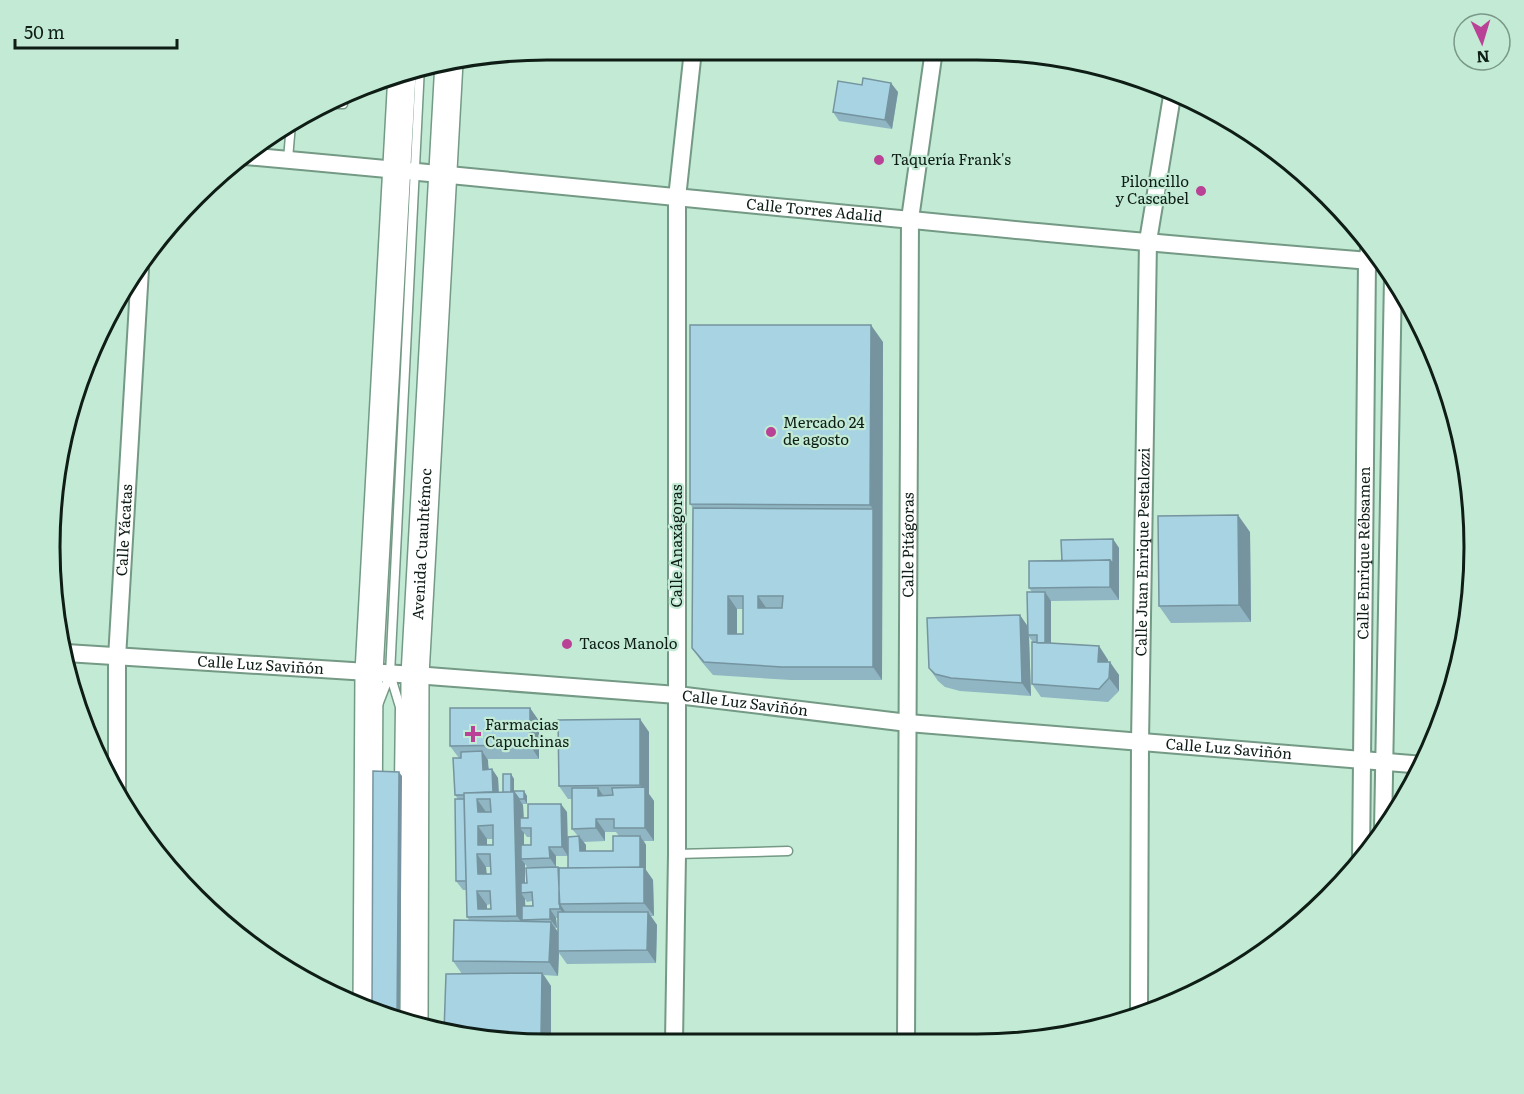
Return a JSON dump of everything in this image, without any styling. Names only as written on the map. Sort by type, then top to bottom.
[{"type":"main road","name":"Avenida Cuauhtémoc","points":[[368,1000],[392,674],[442,173],[449,70]]},
{"type":"main road","name":"Avenida Cuauhtémoc","points":[[402,82],[405,171],[392,674],[413,1015]]},
{"type":"street","name":"Calle Anaxágoras","points":[[674,1034],[677,854],[678,198],[692,60]]},
{"type":"street","name":"Calle Pitágoras","points":[[906,1034],[910,219],[933,60]]},
{"type":"street","name":"Calle Juan Enrique Pestalozzi","points":[[1139,1006],[1140,742],[1148,241],[1171,101]]},
{"type":"street","name":"Calle Torres Adalid","points":[[257,157],[1148,241],[1366,256]]},
{"type":"street","name":"Calle Enrique Rébsamen","points":[[1361,846],[1373,264]]},
{"type":"street","name":"Calle Yácatas","points":[[117,775],[117,658],[139,281]]},
{"type":"street","name":"Calle Enrique Rébsamen","points":[[1383,816],[1393,294]]},
{"type":"street","name":"Calle Luz Saviñón","points":[[72,654],[677,695],[908,723],[1413,764]]},
{"type":"lane","points":[[405,171],[418,78]]},
{"type":"lane","points":[[288,159],[290,133]]},
{"type":"lane","points":[[392,674],[400,707],[399,788]]},
{"type":"lane","points":[[376,1003],[378,706],[392,674]]},
{"type":"lane","points":[[677,854],[788,851]]},
{"type":"building","points":[[863,78],[891,83],[885,120],[833,112],[838,81],[862,85]]},
{"type":"building","name":"Mercado 24 de agosto","points":[[690,325],[871,325],[870,505],[690,504]]},
{"type":"building","points":[[693,508],[873,509],[873,667],[782,667],[704,662],[692,648]],"holes":[[[728,596],[743,596],[743,634],[728,634]],[[758,596],[783,596],[782,608],[758,608]]]},
{"type":"building","points":[[1238,515],[1239,605],[1159,606],[1158,516]]},
{"type":"building","points":[[1113,539],[1113,564],[1110,560],[1062,561],[1061,540]]},
{"type":"building","points":[[1110,560],[1110,587],[1029,588],[1029,561]]},
{"type":"building","points":[[1027,592],[1045,592],[1045,643],[1037,643],[1037,635],[1028,635]]},
{"type":"building","points":[[1020,615],[1022,683],[951,678],[935,674],[929,668],[927,618]]},
{"type":"building","points":[[1032,642],[1099,646],[1098,662],[1110,662],[1109,678],[1099,689],[1032,684]]},
{"type":"building","points":[[450,708],[530,708],[530,745],[450,746]]},
{"type":"building","points":[[640,719],[640,785],[559,786],[558,720]]},
{"type":"building","points":[[482,751],[483,770],[492,769],[493,792],[455,795],[453,758],[461,758],[461,752]]},
{"type":"building","points":[[373,771],[399,772],[397,1010],[372,1001]]},
{"type":"building","points":[[503,774],[511,774],[511,791],[524,791],[524,799],[519,799],[514,792],[503,792]]},
{"type":"building","points":[[645,787],[645,828],[614,828],[614,819],[596,819],[596,828],[572,829],[572,788],[598,788],[598,796],[613,795],[612,788]]},
{"type":"building","points":[[514,792],[517,916],[467,917],[464,793]],"holes":[[[477,799],[490,799],[491,812],[478,812]],[[493,825],[493,845],[478,845],[478,826]],[[477,854],[490,854],[491,874],[478,874]],[[477,891],[490,891],[491,909],[478,909]]]},
{"type":"building","points":[[455,799],[464,799],[466,881],[456,881]]},
{"type":"building","points":[[528,804],[561,804],[562,847],[549,847],[550,858],[521,859],[521,845],[531,845],[531,828],[520,828],[520,818],[528,818]]},
{"type":"building","points":[[579,836],[580,851],[613,851],[613,836],[640,836],[640,867],[568,868],[568,837]]},
{"type":"building","points":[[558,867],[560,909],[550,909],[550,919],[522,920],[522,906],[533,906],[532,892],[521,893],[521,883],[527,883],[526,868]]},
{"type":"building","points":[[644,867],[644,903],[559,904],[559,868]]},
{"type":"building","points":[[558,912],[648,912],[647,950],[558,951]]},
{"type":"building","points":[[454,920],[551,922],[549,962],[453,961]]},
{"type":"building","points":[[542,973],[541,1034],[483,1030],[444,1023],[446,974]]},
{"type":"place","name":"Taquería Frank's","points":[[879,160]]},
{"type":"place","name":"Piloncillo y Cascabel","points":[[1201,191]]},
{"type":"place","name":"Mercado 24 de agosto","points":[[771,432]]},
{"type":"place","name":"Tacos Manolo","points":[[567,644]]},
{"type":"place","name":"Farmacias Capuchinas","points":[[473,734]]}]
